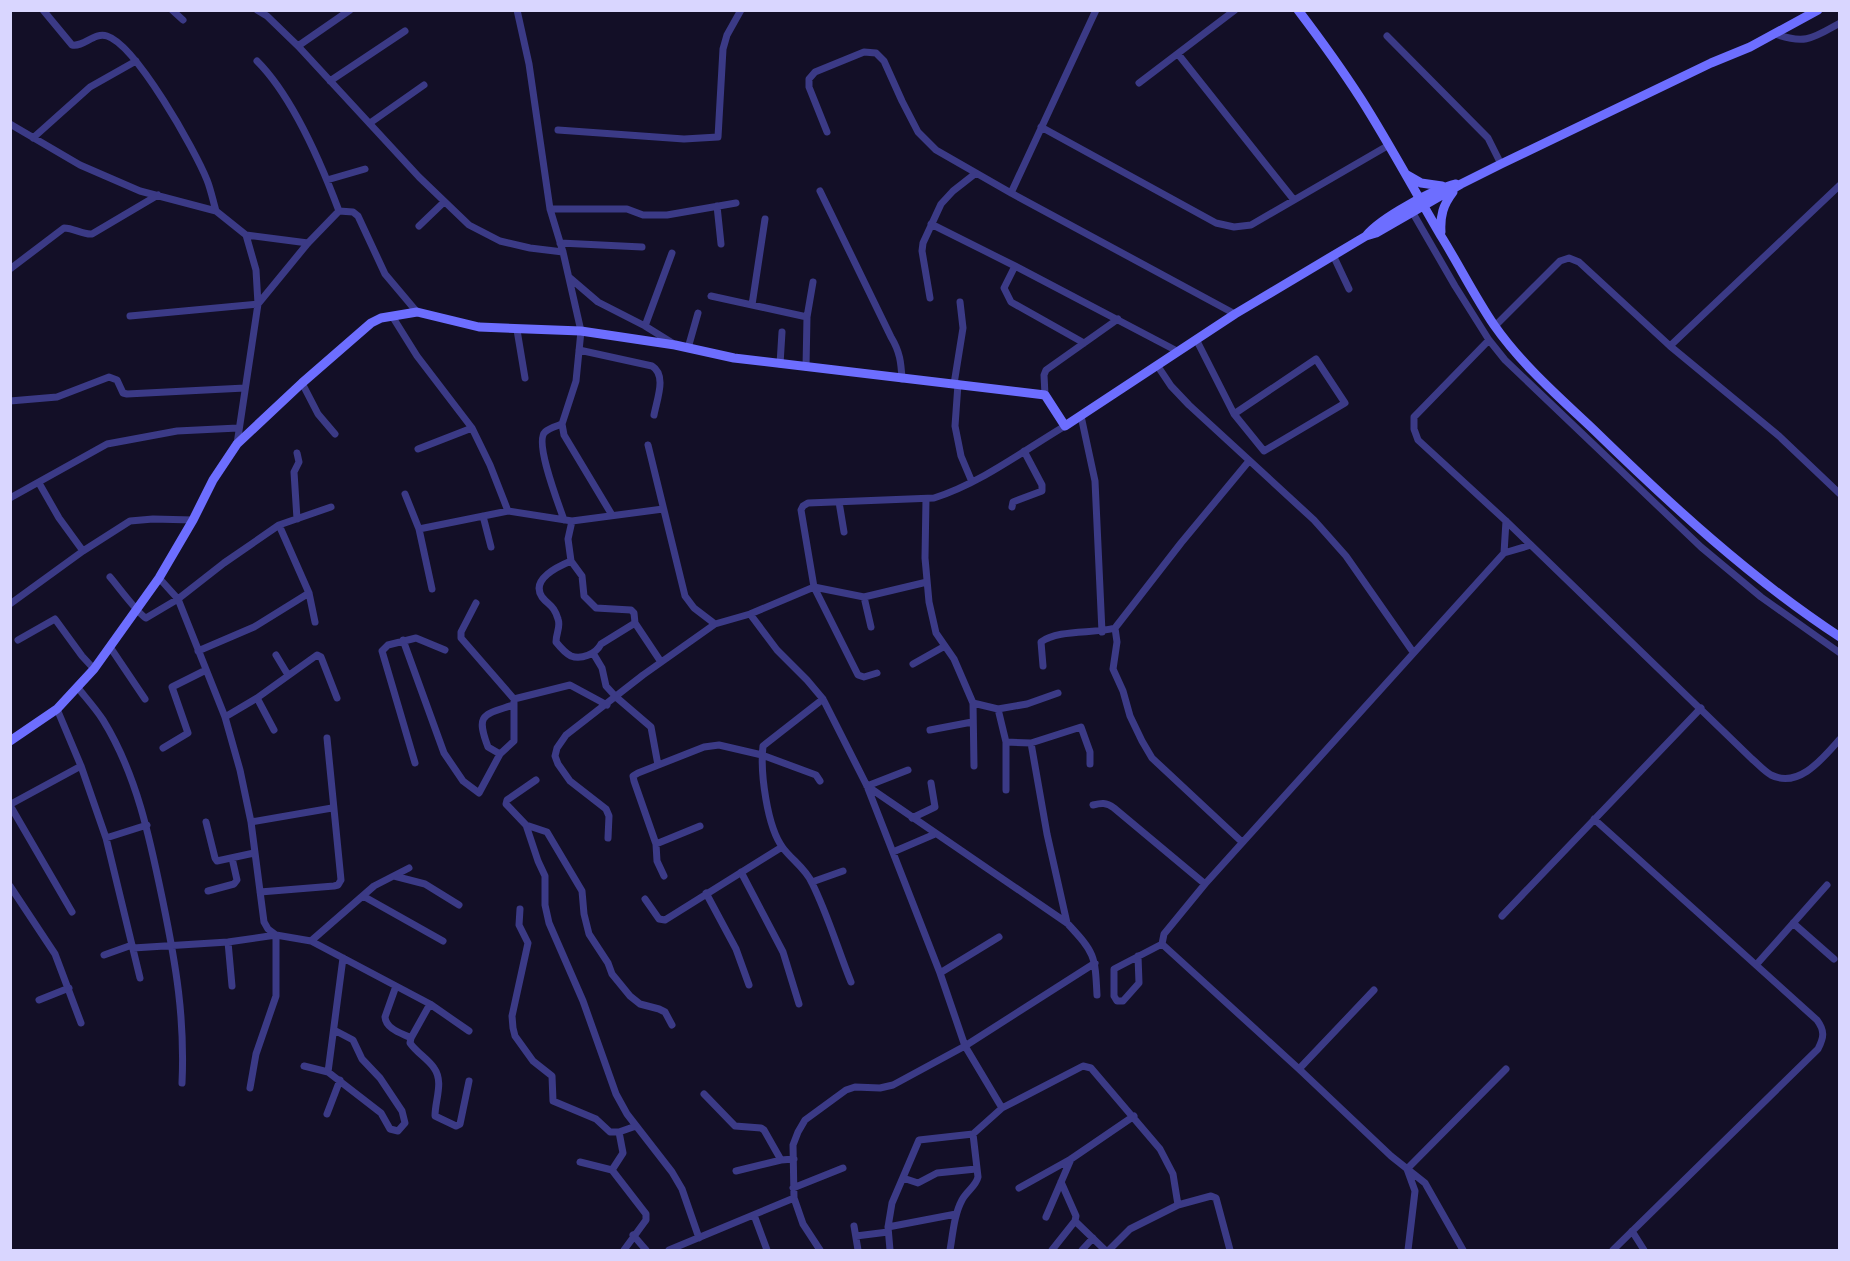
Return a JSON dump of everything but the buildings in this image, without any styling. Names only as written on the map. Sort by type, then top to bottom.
[{"type":"main road","points":[[1298,10],[1332,55],[1389,146],[1495,326],[1534,373],[1715,543],[1799,610],[1839,637]]},
{"type":"main road","points":[[10,741],[57,709],[94,669],[159,578],[213,480],[237,444],[371,323],[392,316],[417,312],[479,327],[581,331],[675,345],[734,358],[1045,395],[1065,426],[1235,314],[1366,236],[1374,226],[1775,34],[1818,10]]},
{"type":"main road","points":[[1405,174],[1430,186],[1457,186]]},
{"type":"main road","points":[[1441,234],[1441,213],[1457,186]]},
{"type":"street","points":[[43,10],[72,45],[78,46],[101,35],[110,37],[136,61],[189,143],[207,180],[216,211]]},
{"type":"street","points":[[172,10],[183,20]]},
{"type":"street","points":[[257,10],[270,13],[330,81],[444,202],[469,225],[500,241],[563,252]]},
{"type":"street","points":[[298,46],[350,10]]},
{"type":"street","points":[[517,10],[529,64],[550,209],[563,252],[581,331],[576,381],[562,424],[564,435],[612,515]]},
{"type":"street","points":[[558,130],[684,140],[718,137],[723,50],[727,35],[741,10]]},
{"type":"street","points":[[1011,193],[1096,10]]},
{"type":"street","points":[[1139,83],[1235,10]]},
{"type":"street","points":[[1775,34],[1788,38],[1810,39],[1839,23]]},
{"type":"street","points":[[330,81],[405,31]]},
{"type":"street","points":[[1387,36],[1488,138],[1501,164]]},
{"type":"street","points":[[827,132],[809,87],[809,79],[815,72],[864,52],[876,53],[884,61],[918,132],[936,150],[1235,314]]},
{"type":"street","points":[[1178,54],[1294,200]]},
{"type":"street","points":[[33,138],[90,87],[136,61]]},
{"type":"street","points":[[256,61],[269,74],[294,113],[327,180],[339,211]]},
{"type":"street","points":[[370,123],[424,85]]},
{"type":"street","points":[[10,124],[80,165],[140,190],[216,211],[246,235],[308,243]]},
{"type":"street","points":[[1041,127],[1216,223],[1234,227],[1251,225],[1389,146]]},
{"type":"street","points":[[327,180],[365,169]]},
{"type":"street","points":[[930,297],[922,251],[923,243],[941,204],[976,173]]},
{"type":"street","points":[[1671,346],[1839,185]]},
{"type":"street","points":[[820,191],[898,349],[901,356],[902,379]]},
{"type":"street","points":[[10,269],[64,228],[92,234],[158,195]]},
{"type":"street","points":[[419,226],[444,202]]},
{"type":"street","points":[[550,209],[627,209],[643,215],[667,215],[736,203]]},
{"type":"street","points":[[717,206],[721,244]]},
{"type":"street","points":[[1411,208],[1488,340],[1505,360],[1701,547],[1761,597],[1839,653]]},
{"type":"street","points":[[130,316],[258,304],[308,243],[339,211],[353,212],[358,216],[386,274],[417,312]]},
{"type":"street","points":[[752,305],[765,219]]},
{"type":"street","points":[[931,224],[1177,351]]},
{"type":"street","points":[[237,444],[258,304],[256,270],[246,235]]},
{"type":"street","points":[[560,243],[642,247]]},
{"type":"street","points":[[645,326],[672,253]]},
{"type":"street","points":[[1334,255],[1349,289]]},
{"type":"street","points":[[1495,326],[1560,261],[1569,258],[1579,262],[1671,346],[1779,436],[1839,494]]},
{"type":"street","points":[[1015,266],[1004,288],[1011,302],[1084,343]]},
{"type":"street","points":[[568,276],[598,302],[645,326],[675,345]]},
{"type":"street","points":[[806,367],[807,317],[813,282]]},
{"type":"street","points":[[711,296],[807,317]]},
{"type":"street","points":[[960,302],[963,328],[956,384],[955,426],[961,456],[972,482]]},
{"type":"street","points":[[688,348],[698,314]]},
{"type":"street","points":[[392,316],[417,356],[472,428],[508,511]]},
{"type":"street","points":[[1045,395],[1046,370],[1118,319]]},
{"type":"street","points":[[517,330],[525,378]]},
{"type":"street","points":[[780,364],[782,332]]},
{"type":"street","points":[[1196,339],[1234,414],[1264,451],[1345,403],[1316,359],[1234,414]]},
{"type":"street","points":[[1488,340],[1414,417],[1414,429],[1418,441],[1506,521],[1771,775],[1786,779],[1803,775],[1839,739]]},
{"type":"street","points":[[579,350],[652,366],[659,370],[661,377],[654,414]]},
{"type":"street","points":[[1157,366],[1171,386],[1189,405],[1314,520],[1346,556],[1413,652]]},
{"type":"street","points":[[11,402],[57,397],[110,378],[117,380],[123,393],[127,394],[245,388]]},
{"type":"street","points":[[302,383],[318,414],[335,434]]},
{"type":"street","points":[[1558,412],[1566,404]]},
{"type":"street","points":[[1081,416],[1095,480],[1102,632]]},
{"type":"street","points":[[562,424],[545,431],[541,438],[543,455],[568,520],[571,561],[582,576],[584,596],[596,608],[634,612],[634,623],[661,662]]},
{"type":"street","points":[[877,673],[864,677],[858,675],[813,587],[801,510],[803,506],[808,503],[926,499],[952,492],[1065,426]]},
{"type":"street","points":[[10,498],[107,444],[177,431],[238,428]]},
{"type":"street","points":[[418,449],[472,428]]},
{"type":"street","points":[[648,445],[686,596],[694,608],[715,624]]},
{"type":"street","points":[[1012,507],[1014,502],[1042,491],[1042,485],[1024,451]]},
{"type":"street","points":[[297,453],[298,462],[294,472],[297,519]]},
{"type":"street","points":[[1042,666],[1041,647],[1044,640],[1054,635],[1102,632],[1115,628],[1249,461]]},
{"type":"street","points":[[39,483],[59,519],[83,551]]},
{"type":"street","points":[[405,494],[419,529],[432,589]]},
{"type":"street","points":[[926,499],[925,558],[929,602],[936,633],[954,659],[973,702],[974,766]]},
{"type":"street","points":[[839,502],[844,532]]},
{"type":"street","points":[[110,577],[138,608],[141,616],[146,618],[178,599],[224,563],[279,525],[331,507]]},
{"type":"street","points":[[419,529],[508,511],[568,520],[663,509]]},
{"type":"street","points":[[483,516],[491,547]]},
{"type":"street","points":[[10,604],[83,551],[130,521],[193,520]]},
{"type":"street","points":[[1504,553],[1506,521]]},
{"type":"street","points":[[279,525],[309,593],[315,622]]},
{"type":"street","points":[[1162,944],[1164,934],[1205,884],[1504,553],[1531,545]]},
{"type":"street","points":[[571,561],[553,569],[541,582],[539,588],[543,598],[554,607],[559,622],[556,642],[572,656],[582,657],[593,653],[599,649],[601,644],[634,623]]},
{"type":"street","points":[[159,578],[178,599],[225,717],[240,770],[251,822],[264,922],[268,929],[276,935]]},
{"type":"street","points":[[608,838],[609,816],[606,808],[570,781],[558,764],[555,756],[557,748],[567,735],[661,662],[715,624],[750,614],[813,587],[864,597],[927,582]]},
{"type":"street","points":[[198,651],[254,627],[309,593]]},
{"type":"street","points":[[864,597],[872,627]]},
{"type":"street","points":[[403,640],[444,753],[463,781],[476,793],[481,792],[500,754],[514,741],[514,702],[461,638],[461,632],[476,603]]},
{"type":"street","points":[[750,614],[777,650],[823,699],[867,786],[940,973],[965,1046],[1002,1108]]},
{"type":"street","points":[[18,640],[55,619],[94,669]]},
{"type":"street","points":[[1115,628],[1117,642],[1113,669],[1142,741],[1152,758],[1242,842]]},
{"type":"street","points":[[416,763],[382,651],[388,645],[416,638],[445,650]]},
{"type":"street","points":[[913,664],[945,646]]},
{"type":"street","points":[[110,647],[145,699]]},
{"type":"street","points":[[593,653],[602,668],[606,686],[651,727],[658,765]]},
{"type":"street","points":[[276,655],[288,675]]},
{"type":"street","points":[[225,717],[258,698],[288,675],[319,656],[337,698]]},
{"type":"street","points":[[163,748],[188,733],[172,687],[206,670]]},
{"type":"street","points":[[500,754],[488,747],[482,723],[482,718],[486,714],[514,702],[570,685],[607,705]]},
{"type":"street","points":[[78,688],[103,719],[124,760],[147,825],[172,946],[182,1010],[184,1044],[182,1083]]},
{"type":"street","points":[[973,702],[998,709],[1027,704],[1058,693]]},
{"type":"street","points":[[258,698],[274,730]]},
{"type":"street","points":[[823,699],[765,743],[762,755],[766,806],[782,847],[812,882],[851,982]]},
{"type":"street","points":[[1502,916],[1701,708]]},
{"type":"street","points":[[57,709],[81,766],[106,838],[140,978]]},
{"type":"street","points":[[998,709],[1006,742],[1006,789]]},
{"type":"street","points":[[930,730],[972,722]]},
{"type":"street","points":[[1006,742],[1031,743],[1081,727],[1090,752],[1090,764]]},
{"type":"street","points":[[260,892],[338,885],[341,880],[332,808],[327,738]]},
{"type":"street","points":[[1031,743],[1047,834],[1067,923]]},
{"type":"street","points":[[664,876],[657,861],[656,844],[633,776],[704,747],[719,745],[762,755],[816,774],[820,781]]},
{"type":"street","points":[[72,912],[11,804],[81,766]]},
{"type":"street","points":[[867,786],[908,770]]},
{"type":"street","points":[[536,780],[507,800],[506,804],[526,825],[545,876],[545,905],[549,923],[583,1001],[616,1094],[682,1189],[699,1238]]},
{"type":"street","points":[[912,818],[935,807],[932,783]]},
{"type":"street","points":[[867,786],[1067,923],[1087,944],[1095,963],[1097,995]]},
{"type":"street","points":[[1092,805],[1101,803],[1114,808],[1205,884]]},
{"type":"street","points":[[251,822],[332,808]]},
{"type":"street","points":[[1594,819],[1817,1020],[1823,1029],[1823,1039],[1818,1049],[1612,1251]]},
{"type":"street","points":[[206,822],[215,858],[220,861],[255,853]]},
{"type":"street","points":[[106,838],[147,825]]},
{"type":"street","points":[[526,825],[547,832],[570,868],[582,891],[584,914],[589,933],[619,984],[640,1004],[665,1012],[672,1025]]},
{"type":"street","points":[[656,844],[700,826]]},
{"type":"street","points":[[893,852],[935,834]]},
{"type":"street","points":[[645,899],[658,919],[662,921],[782,847]]},
{"type":"street","points":[[208,891],[234,884],[236,876],[232,858]]},
{"type":"street","points":[[311,941],[374,886],[409,868]]},
{"type":"street","points":[[812,882],[843,871]]},
{"type":"street","points":[[741,872],[783,952],[800,1004]]},
{"type":"street","points":[[394,876],[425,884],[459,905]]},
{"type":"street","points":[[1756,965],[1827,885]]},
{"type":"street","points":[[10,886],[55,954],[81,1023]]},
{"type":"street","points":[[706,893],[736,949],[749,985]]},
{"type":"street","points":[[363,897],[443,941]]},
{"type":"street","points":[[520,909],[519,925],[528,943],[512,1016],[515,1036],[533,1061],[552,1076],[553,1101],[596,1119],[610,1132],[619,1132],[636,1125]]},
{"type":"street","points":[[1793,923],[1834,959]]},
{"type":"street","points":[[250,1088],[256,1054],[276,996],[276,935]]},
{"type":"street","points":[[104,955],[133,946],[228,942],[276,935],[311,941],[430,1004],[469,1031]]},
{"type":"street","points":[[940,973],[999,937]]},
{"type":"street","points":[[228,942],[232,986]]},
{"type":"street","points":[[1138,956],[1139,983],[1123,1001],[1117,1001],[1114,996],[1114,969],[1138,956],[1162,944]]},
{"type":"street","points":[[1162,944],[1425,1183],[1463,1251]]},
{"type":"street","points":[[328,1072],[343,958]]},
{"type":"street","points":[[820,1251],[803,1224],[794,1198],[793,1145],[805,1120],[837,1095],[855,1087],[880,1088],[893,1085],[965,1046],[1095,963]]},
{"type":"street","points":[[396,986],[385,1022],[411,1038]]},
{"type":"street","points":[[39,1000],[69,988]]},
{"type":"street","points":[[1299,1069],[1374,990]]},
{"type":"street","points":[[430,1004],[410,1043],[434,1067],[439,1083],[435,1112],[439,1118],[456,1126],[460,1124],[469,1081]]},
{"type":"street","points":[[304,1066],[328,1072],[340,1080],[381,1113],[390,1129],[398,1131],[403,1128],[405,1123],[402,1111],[380,1078],[362,1059],[353,1040],[334,1030]]},
{"type":"street","points":[[889,1250],[888,1229],[892,1203],[919,1140],[973,1134],[1002,1108],[1087,1066],[1134,1116],[1160,1149],[1173,1174],[1178,1205]]},
{"type":"street","points":[[1407,1169],[1506,1069]]},
{"type":"street","points":[[327,1114],[340,1080]]},
{"type":"street","points":[[704,1094],[735,1126],[762,1128],[781,1160]]},
{"type":"street","points":[[1019,1188],[1071,1159],[1134,1116]]},
{"type":"street","points":[[612,1170],[622,1153],[619,1132]]},
{"type":"street","points":[[950,1251],[956,1214],[963,1197],[977,1182],[978,1177],[973,1134]]},
{"type":"street","points":[[736,1172],[781,1160],[794,1159]]},
{"type":"street","points":[[1046,1217],[1071,1159]]},
{"type":"street","points":[[580,1162],[612,1170],[646,1214],[646,1220],[633,1235],[624,1251]]},
{"type":"street","points":[[793,1188],[843,1168]]},
{"type":"street","points":[[903,1178],[918,1183],[937,1173],[976,1169]]},
{"type":"street","points":[[1407,1169],[1415,1191],[1408,1251]]},
{"type":"street","points":[[1052,1251],[1075,1221],[1075,1212],[1061,1182]]},
{"type":"street","points":[[1075,1221],[1106,1251],[1130,1229],[1178,1205],[1214,1196],[1230,1251]]},
{"type":"street","points":[[669,1251],[794,1198]]},
{"type":"street","points":[[856,1236],[956,1214]]},
{"type":"street","points":[[754,1215],[767,1251]]},
{"type":"street","points":[[854,1226],[858,1251]]},
{"type":"street","points":[[1632,1231],[1644,1251]]},
{"type":"street","points":[[633,1235],[646,1251]]},
{"type":"street","points":[[1082,1251],[1093,1238]]}]
